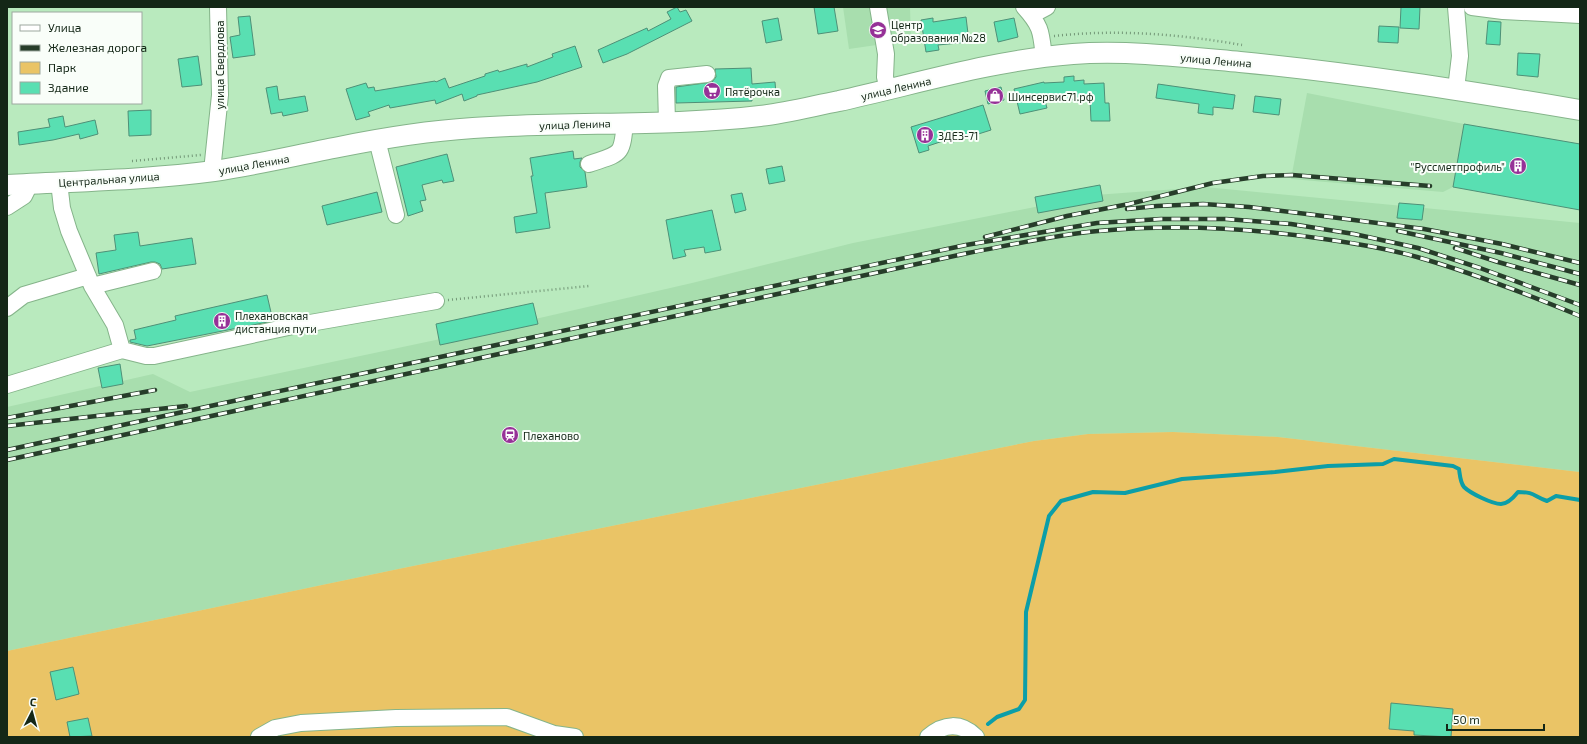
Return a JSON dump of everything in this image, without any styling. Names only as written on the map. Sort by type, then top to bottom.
[{"type":"main road","name":"улица Ленина","points":[[212,171],[268,162],[405,135],[473,128],[625,122],[696,121],[763,116],[799,110],[974,69],[1075,54],[1138,54],[1201,58],[1331,72],[1456,89],[1580,110]]},
{"type":"main road","name":"Центральная улица","points":[[7,186],[212,171]]},
{"type":"street","name":"улица Свердлова","points":[[212,171],[220,95],[218,7]]},
{"type":"street","points":[[878,7],[886,54],[885,77],[888,90]]},
{"type":"street","points":[[1044,58],[1038,25],[1028,11],[1047,7]]},
{"type":"street","points":[[1456,7],[1460,56],[1456,89]]},
{"type":"street","points":[[1472,7],[1503,11],[1580,15]]},
{"type":"street","points":[[667,122],[666,86],[669,78],[707,74]]},
{"type":"street","points":[[589,164],[616,154],[619,151],[623,144],[625,122]]},
{"type":"street","points":[[377,140],[396,215]]},
{"type":"street","points":[[59,182],[62,208],[69,231],[90,281],[115,325],[122,350]]},
{"type":"street","points":[[7,207],[24,196],[30,184]]},
{"type":"street","points":[[7,308],[24,295],[90,281],[153,271]]},
{"type":"street","points":[[7,385],[122,350],[146,356],[154,356],[293,326],[436,301]]},
{"type":"street","points":[[259,737],[275,728],[302,723],[396,718],[499,717],[506,717],[554,734],[575,737]]},
{"type":"street","points":[[928,737],[942,728],[954,725],[967,729],[976,737]]},
{"type":"path","points":[[436,301],[589,286]]},
{"type":"shaded area","name":"Центр образования №28","points":[[843,7],[910,7],[911,40],[849,49]]},
{"type":"shaded area","points":[[1307,93],[1464,124],[1453,187],[1443,192],[1291,179]]},
{"type":"shaded area","points":[[1205,187],[1580,223],[1580,472],[1278,437],[1173,432],[1088,434],[1034,441],[403,568],[7,651],[7,407],[153,374],[190,392],[544,317],[692,283],[853,243],[1095,195]]},
{"type":"green space","points":[[1173,432],[1278,437],[1580,472],[1580,737],[7,737],[7,651],[403,568],[1034,441],[1088,434]]},
{"type":"building","points":[[677,7],[680,12],[686,10],[692,21],[627,54],[603,63],[598,50],[647,28],[648,31],[671,19],[667,12]]},
{"type":"building","points":[[814,7],[834,7],[838,31],[818,34]]},
{"type":"building","points":[[1401,7],[1420,7],[1419,29],[1400,28]]},
{"type":"building","points":[[250,16],[255,55],[233,58],[230,37],[240,35],[238,17]]},
{"type":"building","points":[[966,17],[969,42],[938,45],[939,50],[926,52],[921,20],[933,18],[933,22]]},
{"type":"building","points":[[778,18],[782,40],[766,43],[762,21]]},
{"type":"building","points":[[1014,18],[1018,37],[998,42],[994,22]]},
{"type":"building","points":[[1488,21],[1501,22],[1500,45],[1486,44]]},
{"type":"building","points":[[1379,26],[1399,27],[1398,43],[1378,42]]},
{"type":"building","points":[[575,46],[582,67],[537,82],[477,95],[464,101],[462,94],[436,104],[435,100],[390,108],[389,105],[368,112],[370,116],[356,120],[346,89],[366,83],[368,88],[374,87],[375,91],[436,82],[445,78],[449,88],[498,70],[499,72],[527,64],[527,67],[553,57],[552,54]]},
{"type":"building","points":[[1518,53],[1540,54],[1538,77],[1517,75]]},
{"type":"building","points":[[198,56],[202,85],[182,87],[178,59]]},
{"type":"building","name":"Пятёрочка","points":[[751,68],[752,84],[775,82],[776,94],[752,96],[752,101],[676,103],[676,87],[712,82],[716,77],[715,69]]},
{"type":"building","points":[[1074,76],[1074,81],[1084,80],[1084,84],[1104,83],[1105,103],[1109,103],[1110,121],[1091,121],[1090,99],[1045,101],[1047,108],[1020,114],[1014,89],[1044,82],[1064,82],[1064,77]]},
{"type":"building","points":[[1158,84],[1235,95],[1233,109],[1213,107],[1213,115],[1198,113],[1199,104],[1156,98]]},
{"type":"building","points":[[277,86],[279,100],[305,96],[308,111],[283,116],[282,112],[271,114],[266,88]]},
{"type":"building","name":"Шинсервис71.рф","points":[[1001,87],[1004,100],[988,104],[985,91]]},
{"type":"building","points":[[1255,96],[1281,99],[1279,115],[1253,112]]},
{"type":"building","points":[[983,105],[991,130],[953,142],[952,138],[928,146],[929,150],[919,153],[911,127]]},
{"type":"building","points":[[151,110],[151,135],[129,136],[128,111]]},
{"type":"building","points":[[63,116],[65,127],[95,120],[98,134],[80,139],[79,134],[53,140],[19,145],[18,132],[50,127],[48,119]]},
{"type":"building","name":"\"Руссметпрофиль\"","points":[[1464,124],[1580,144],[1580,210],[1453,187]]},
{"type":"building","points":[[573,151],[574,159],[582,158],[580,167],[585,172],[587,187],[545,193],[550,228],[516,233],[514,217],[537,213],[531,176],[533,176],[530,158]]},
{"type":"building","points":[[447,154],[454,181],[443,183],[442,180],[422,185],[426,200],[420,201],[423,211],[408,216],[396,167]]},
{"type":"building","points":[[782,166],[785,181],[769,184],[766,169]]},
{"type":"building","points":[[1100,185],[1103,201],[1038,213],[1035,197]]},
{"type":"building","points":[[377,192],[382,212],[327,225],[322,206]]},
{"type":"building","points":[[742,193],[746,210],[735,213],[731,195]]},
{"type":"building","points":[[1399,203],[1424,205],[1422,220],[1397,218]]},
{"type":"building","points":[[712,210],[721,250],[705,253],[704,247],[684,250],[686,256],[673,259],[666,220]]},
{"type":"building","points":[[138,232],[140,246],[192,238],[196,264],[162,269],[160,264],[151,262],[99,274],[96,253],[116,250],[114,235]]},
{"type":"building","name":"Плехановская дистанция пути","points":[[267,295],[273,321],[147,346],[130,342],[130,340],[136,339],[134,330],[176,320],[175,316]]},
{"type":"building","points":[[533,303],[538,324],[440,345],[436,324]]},
{"type":"building","points":[[120,364],[123,384],[102,388],[98,368]]},
{"type":"building","points":[[73,667],[79,694],[56,700],[50,672]]},
{"type":"building","points":[[1391,703],[1453,709],[1451,737],[1414,735],[1414,731],[1389,729]]},
{"type":"building","points":[[88,718],[92,736],[70,737],[67,722]]},
{"type":"waterway","points":[[988,724],[997,717],[1019,709],[1025,700],[1026,612],[1049,516],[1061,501],[1093,492],[1125,493],[1182,479],[1275,472],[1328,466],[1383,464],[1394,459],[1453,466],[1459,469],[1461,481],[1464,487],[1481,498],[1497,504],[1508,502],[1518,492],[1531,494],[1547,501],[1556,496],[1580,500]]},
{"type":"railway","points":[[985,237],[1067,216],[1129,204],[1213,183],[1263,176],[1292,175],[1430,186]]},
{"type":"railway","points":[[1127,209],[1203,204],[1249,207],[1424,229],[1502,244],[1580,263]]},
{"type":"railway","points":[[7,450],[966,245],[1097,223],[1161,219],[1226,219],[1291,224],[1354,234],[1418,248],[1480,268],[1580,305]]},
{"type":"railway","points":[[7,460],[968,253],[1049,238],[1098,231],[1156,228],[1215,228],[1302,236],[1363,245],[1406,254],[1438,263],[1520,292],[1580,316]]},
{"type":"railway","points":[[1398,231],[1501,253],[1580,274]]},
{"type":"railway","points":[[1455,248],[1498,262],[1580,285]]},
{"type":"railway","points":[[7,418],[155,390]]},
{"type":"railway","points":[[7,426],[186,406]]},
{"type":"place","name":"Центр образования №28","points":[[878,30]]},
{"type":"place","name":"Пятёрочка","points":[[712,91]]},
{"type":"place","name":"Шинсервис71.рф","points":[[995,96]]},
{"type":"place","name":"3ДЕЗ-71","points":[[925,135]]},
{"type":"place","name":"\"Руссметпрофиль\"","points":[[1518,166]]},
{"type":"place","name":"Плехановская дистанция пути","points":[[222,321]]},
{"type":"place","name":"Плеханово","points":[[510,435]]}]
